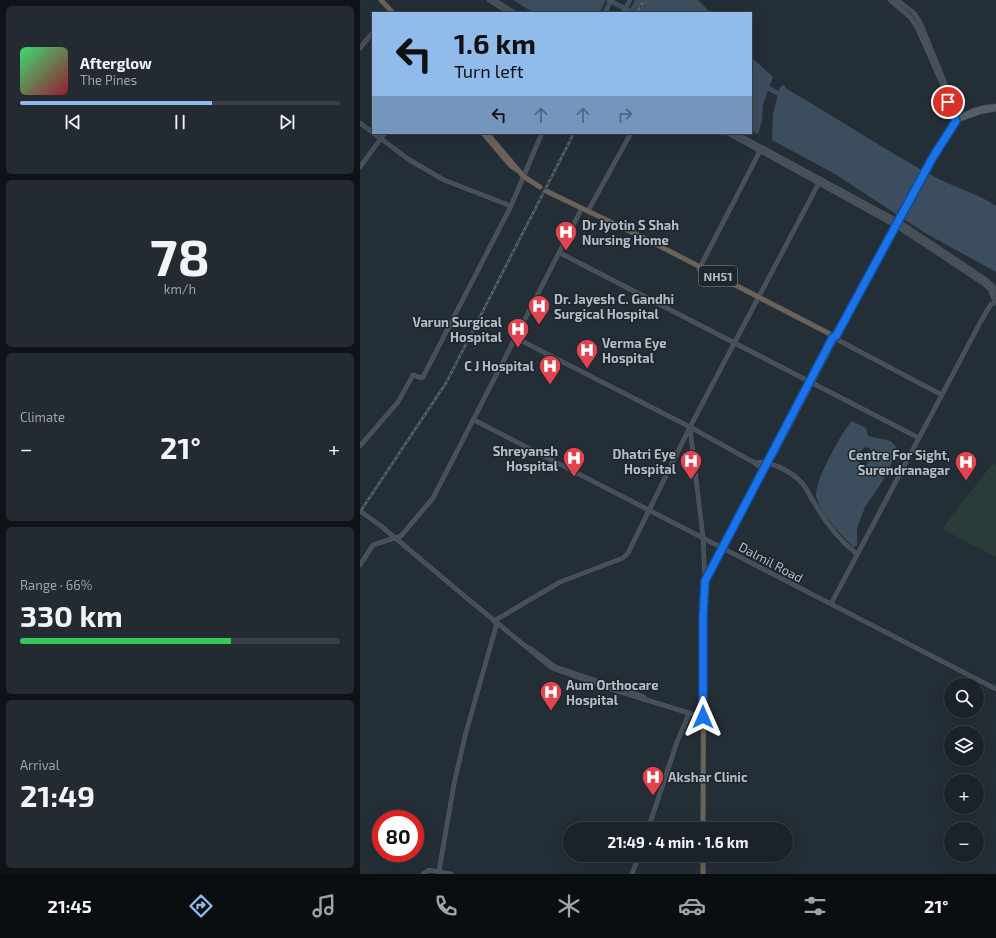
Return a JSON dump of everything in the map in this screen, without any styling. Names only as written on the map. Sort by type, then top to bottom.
[{"type":"highway","points":[[381,0],[392,11]]},
{"type":"highway","points":[[385,0],[392,11]]},
{"type":"highway","points":[[484,134],[511,166],[519,171]]},
{"type":"highway","points":[[488,134],[514,163],[523,176],[540,187]]},
{"type":"highway","name":"NH51","points":[[546,190],[835,338]]},
{"type":"highway","points":[[704,822],[705,581],[835,338]]},
{"type":"highway","points":[[704,862],[704,874]]},
{"type":"main road","points":[[835,338],[933,157],[956,121],[996,107]]},
{"type":"street","points":[[489,0],[508,12]]},
{"type":"street","points":[[494,0],[513,12]]},
{"type":"street","points":[[605,12],[611,0]]},
{"type":"street","points":[[624,12],[630,0]]},
{"type":"street","points":[[890,0],[910,17],[917,27],[944,88],[956,121]]},
{"type":"street","points":[[897,0],[903,2],[914,13],[921,24],[950,96],[956,115],[956,121]]},
{"type":"street","points":[[900,8],[903,2]]},
{"type":"street","points":[[360,48],[372,33]]},
{"type":"street","points":[[360,123],[372,132]]},
{"type":"street","points":[[374,134],[408,159],[444,180],[511,206]]},
{"type":"street","points":[[360,167],[384,134]]},
{"type":"street","points":[[360,446],[395,406],[413,374],[422,378],[424,377],[511,206],[542,134]]},
{"type":"street","points":[[588,211],[630,134]]},
{"type":"street","points":[[730,134],[762,148]]},
{"type":"street","points":[[737,134],[900,228],[983,283],[990,289],[995,302],[991,304],[981,321],[831,604]]},
{"type":"street","points":[[700,268],[762,148]]},
{"type":"street","points":[[820,181],[902,223],[985,280],[992,286],[996,293]]},
{"type":"street","points":[[439,871],[454,784],[465,736],[496,622],[560,582],[625,556],[690,427],[820,181]]},
{"type":"street","points":[[360,565],[374,545],[401,536],[433,498],[582,208]]},
{"type":"street","points":[[560,253],[919,438]]},
{"type":"street","points":[[516,338],[690,427],[755,463],[764,472]]},
{"type":"street","points":[[835,338],[942,396]]},
{"type":"street","name":"Dalmil Road","points":[[474,420],[723,546],[831,604],[996,688]]},
{"type":"street","points":[[690,427],[703,537],[705,581]]},
{"type":"street","points":[[755,463],[768,463],[800,481],[823,517],[846,545],[857,554]]},
{"type":"street","points":[[360,511],[381,526],[469,600],[556,670],[704,718]]},
{"type":"street","points":[[650,822],[688,713]]},
{"type":"street","points":[[632,874],[636,862]]},
{"type":"street","points":[[423,874],[429,870],[451,874]]},
{"type":"green space","points":[[993,463],[996,466],[996,557],[942,529]]},
{"type":"water","points":[[513,0],[606,0],[600,12],[532,12]]},
{"type":"water","points":[[635,0],[698,0],[710,12],[629,12]]},
{"type":"water","points":[[752,58],[773,77],[763,105],[762,121],[758,134],[752,131]]},
{"type":"water","points":[[784,85],[787,89],[916,167],[943,181],[989,201],[996,206],[996,272],[925,233],[835,174],[772,140],[773,114],[780,87]]},
{"type":"water","points":[[852,421],[866,428],[868,436],[891,441],[896,447],[896,454],[882,482],[865,507],[857,528],[857,546],[853,547],[825,515],[816,495],[824,468]],"holes":[[[866,447],[872,452],[867,465],[861,465],[856,459],[856,454]]]},
{"type":"waterway","points":[[609,0],[631,12]]},
{"type":"waterway","points":[[764,86],[783,96]]},
{"type":"railway","points":[[638,12],[644,0]]},
{"type":"railway","points":[[360,512],[446,383],[573,134]]},
{"type":"place","name":"Dr Jyotin S Shah Nursing Home","points":[[566,252]]},
{"type":"place","name":"Dr. Jayesh C. Gandhi Surgical Hospital","points":[[539,326]]},
{"type":"place","name":"Varun Surgical Hospital","points":[[518,348]]},
{"type":"place","name":"Verma Eye Hospital","points":[[587,370]]},
{"type":"place","name":"C J Hospital","points":[[550,386]]},
{"type":"place","name":"Shreyansh Hospital","points":[[574,478]]},
{"type":"place","name":"Dhatri Eye Hospital","points":[[691,480]]},
{"type":"place","name":"Centre For Sight, Surendranagar","points":[[966,482]]},
{"type":"place","name":"Aum Orthocare Hospital","points":[[551,712]]},
{"type":"place","name":"Akshar Clinic","points":[[653,796]]},
{"type":"route","points":[[703,717],[704,583],[751,490],[764,472],[773,454],[775,446],[833,337],[836,336],[933,157],[956,121],[950,110],[948,102]]}]
